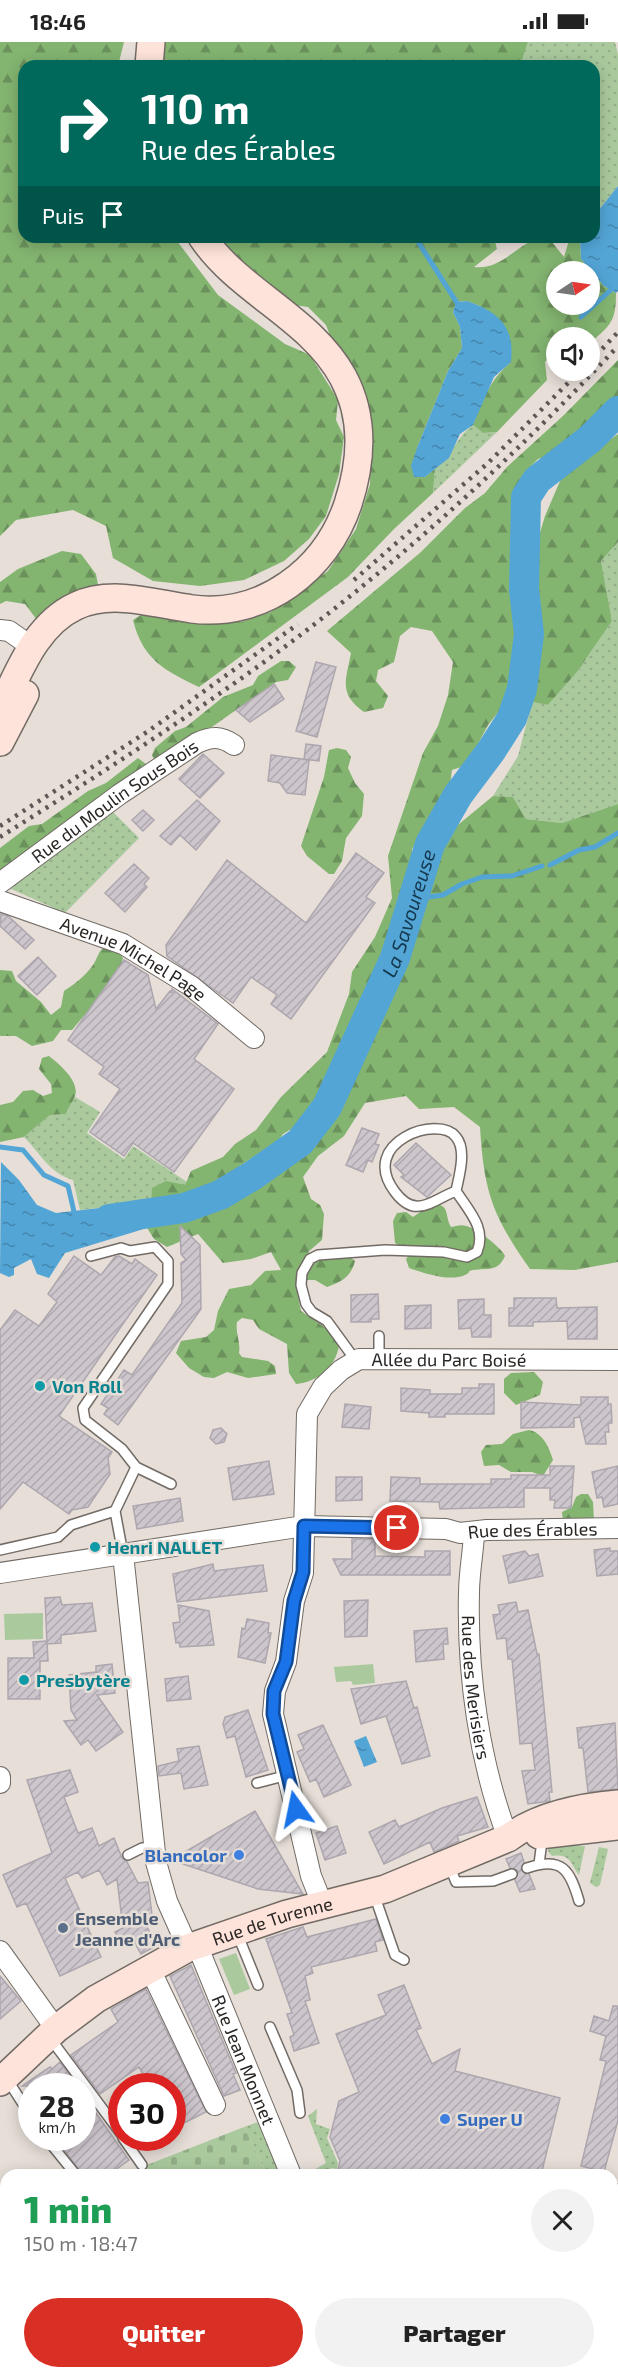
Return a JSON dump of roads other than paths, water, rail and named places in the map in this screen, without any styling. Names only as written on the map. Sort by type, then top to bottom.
[{"type":"street","points":[[150,60],[151,42]]},
{"type":"street","points":[[0,726],[40,649],[80,620],[117,600],[209,610],[243,606],[261,600],[286,587],[322,556],[340,526],[354,488],[360,450],[359,428],[351,395],[342,376],[316,342],[225,264],[206,243]]},
{"type":"street","points":[[0,630],[9,632],[40,649]]},
{"type":"street","points":[[0,710],[40,649]]},
{"type":"street","points":[[0,742],[40,649]]},
{"type":"street","name":"Rue du Moulin Sous Bois","points":[[0,883],[118,795],[197,743],[209,738],[224,737],[234,745]]},
{"type":"street","name":"Avenue Michel Page","points":[[0,901],[123,944],[191,986],[254,1038]]},
{"type":"street","name":"Allée du Parc Boisé","points":[[323,1906],[311,1876],[273,1714],[273,1700],[289,1650],[294,1601],[303,1572],[307,1414],[323,1387],[341,1370],[359,1359],[618,1359]]},
{"type":"street","name":"Rue des Érables","points":[[0,1573],[304,1526],[446,1529],[474,1534],[487,1530],[618,1528]]},
{"type":"street","name":"Rue des Merisiers","points":[[474,1534],[468,1602],[473,1697],[487,1765],[508,1838]]},
{"type":"street","name":"Rue Jean Monnet","points":[[123,1554],[154,1847],[167,1901],[193,1947],[289,2169]]},
{"type":"street","points":[[0,1778],[0,1783]]},
{"type":"street","name":"Rue de Turenne","points":[[3,2079],[52,2033],[96,1999],[193,1947],[237,1930],[373,1892],[508,1838],[523,1827],[576,1810],[618,1804]]},
{"type":"street","name":"Rue de Turenne","points":[[508,1838],[608,1827]]},
{"type":"street","points":[[0,1951],[52,2033]]},
{"type":"street","points":[[150,1969],[215,2105]]},
{"type":"lane","points":[[359,1359],[351,1353],[327,1321],[306,1304],[300,1285],[304,1266],[318,1255],[347,1255],[365,1251],[431,1251],[472,1256],[477,1252],[481,1244],[481,1234],[456,1191],[461,1146],[456,1137],[449,1131],[428,1129],[400,1139],[384,1162],[388,1182],[405,1202],[423,1206],[456,1191]]},
{"type":"lane","points":[[91,1257],[121,1248],[130,1251],[155,1247],[168,1260],[168,1284],[83,1408],[86,1420],[122,1449],[136,1467],[171,1485]]},
{"type":"lane","points":[[379,1336],[380,1359]]},
{"type":"lane","points":[[123,1554],[116,1511],[136,1467]]},
{"type":"lane","points":[[0,1550],[58,1538],[71,1525],[116,1511]]},
{"type":"lane","points":[[257,1783],[288,1775]]},
{"type":"lane","points":[[539,1864],[542,1841],[551,1833]]},
{"type":"lane","points":[[128,1855],[142,1848],[154,1847]]},
{"type":"lane","points":[[448,1862],[456,1882],[493,1881],[512,1874]]},
{"type":"lane","points":[[526,1868],[539,1864],[558,1865],[566,1870],[572,1879],[579,1901]]},
{"type":"lane","points":[[373,1892],[395,1955],[404,1960]]},
{"type":"lane","points":[[237,1930],[258,1985]]},
{"type":"lane","points":[[270,2027],[297,2090],[300,2113]]},
{"type":"lane","points":[[52,2033],[108,2115]]},
{"type":"lane","points":[[3,2079],[18,2099]]},
{"type":"lane","points":[[57,2151],[71,2169]]},
{"type":"lane","points":[[132,2151],[142,2165]]},
{"type":"water","points":[[618,186],[618,291],[616,293],[600,281],[600,261],[583,261],[581,259],[580,243],[600,243],[600,208]]},
{"type":"water","points":[[467,301],[488,310],[502,322],[510,339],[511,362],[494,377],[473,425],[460,434],[449,458],[425,477],[414,477],[411,466],[417,448],[448,371],[462,348],[460,327],[453,312],[456,302]]},
{"type":"water","points":[[1,1162],[19,1180],[37,1205],[56,1213],[152,1202],[144,1223],[147,1228],[65,1253],[49,1278],[37,1274],[31,1259],[14,1268],[14,1275],[9,1277],[0,1273]]},
{"type":"water","points":[[366,1736],[377,1762],[364,1767],[354,1741]]},
{"type":"waterway","points":[[419,243],[459,306]]},
{"type":"waterway","points":[[581,317],[614,287]]},
{"type":"waterway","name":"La Savoureuse","points":[[109,1219],[184,1208],[220,1195],[252,1176],[300,1142],[327,1107],[395,958],[430,844],[458,795],[512,718],[522,689],[529,634],[524,589],[526,497],[537,480],[590,439],[618,411]]},
{"type":"waterway","points":[[550,865],[579,850],[595,847],[618,833]]},
{"type":"waterway","points":[[414,899],[443,895],[462,884],[482,877],[512,876],[542,866]]},
{"type":"waterway","points":[[0,1147],[23,1150],[44,1175],[68,1186],[75,1216]]},
{"type":"railway","points":[[600,351],[618,332]]},
{"type":"railway","points":[[0,837],[185,717],[246,675],[345,600],[393,561],[486,478],[618,346]]},
{"type":"railway","points":[[354,580],[488,463],[570,381]]},
{"type":"railway","points":[[0,826],[147,732],[298,624]]},
{"type":"place","name":"Von Roll","points":[[40,1386]]},
{"type":"place","name":"Henri NALLET","points":[[95,1547]]},
{"type":"place","name":"Presbytère","points":[[24,1680]]},
{"type":"place","name":"Blancolor","points":[[239,1855]]},
{"type":"place","name":"Ensemble Jeanne d'Arc","points":[[63,1928]]},
{"type":"place","name":"Super U","points":[[445,2119]]}]
